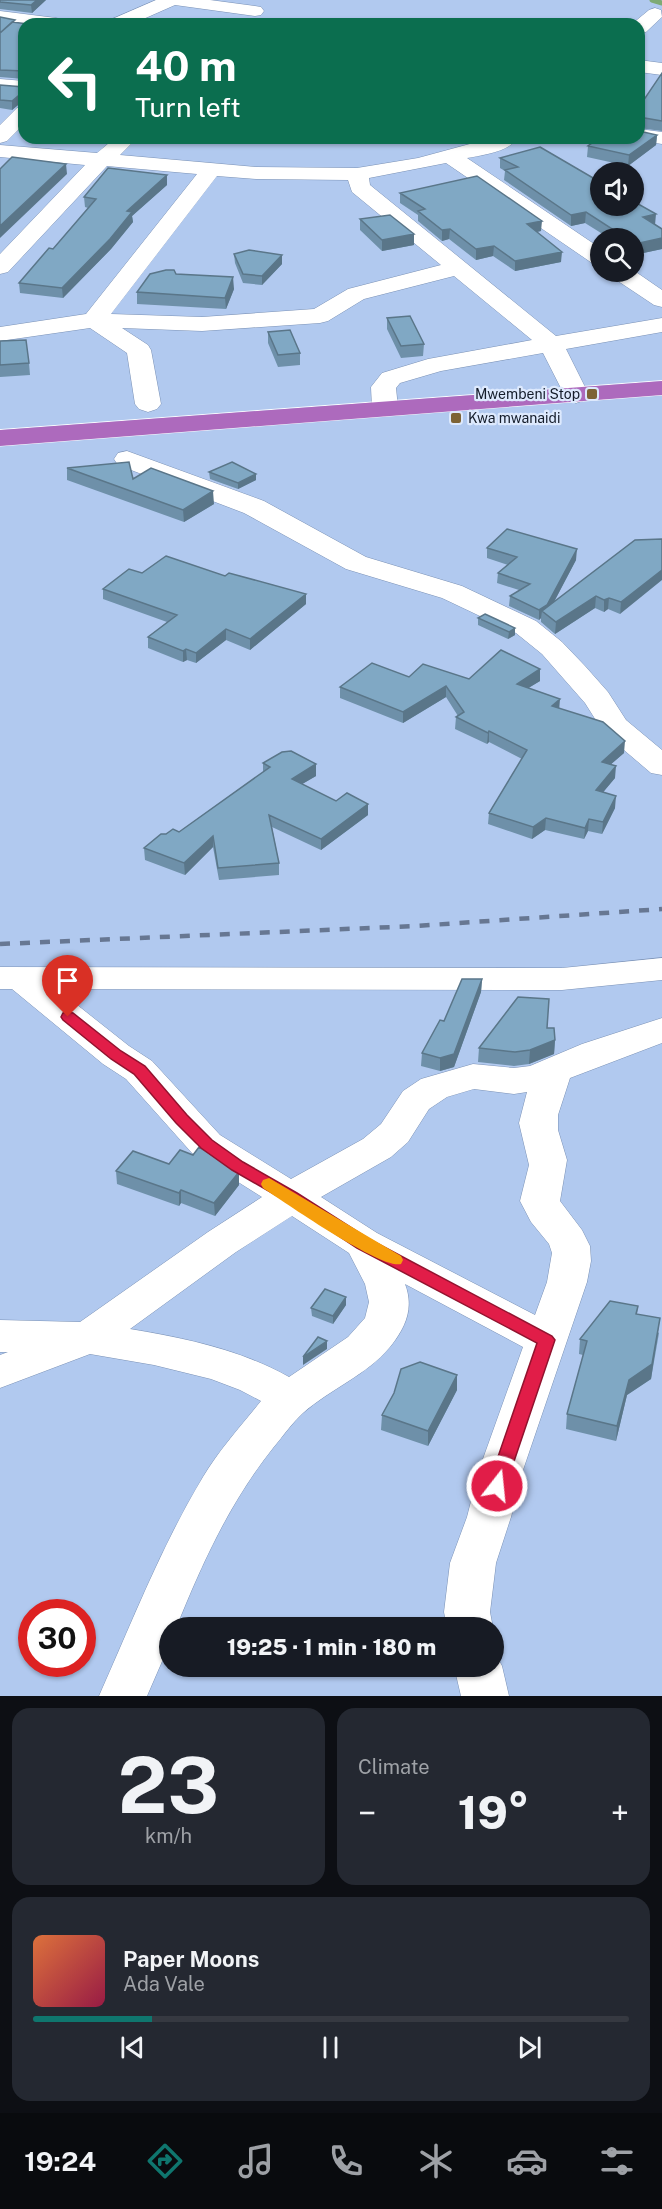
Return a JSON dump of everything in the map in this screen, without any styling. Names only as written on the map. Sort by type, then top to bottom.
[{"type":"highway","points":[[0,438],[662,388]]},
{"type":"street","points":[[130,18],[171,0]]},
{"type":"street","points":[[180,0],[182,2],[261,5]]},
{"type":"street","points":[[248,18],[261,5]]},
{"type":"street","points":[[645,23],[655,14]]},
{"type":"street","points":[[0,17],[18,19]]},
{"type":"street","points":[[645,67],[662,69]]},
{"type":"street","points":[[0,84],[18,86]]},
{"type":"street","points":[[0,137],[18,118]]},
{"type":"street","points":[[645,136],[662,138]]},
{"type":"street","points":[[0,267],[102,160],[120,144]]},
{"type":"street","points":[[0,151],[256,172],[357,174],[449,156],[496,144]]},
{"type":"street","points":[[449,156],[590,251]]},
{"type":"street","points":[[94,320],[212,169]]},
{"type":"street","points":[[357,174],[360,187],[551,344],[576,395]]},
{"type":"street","points":[[0,334],[94,320],[202,324],[320,316],[356,294],[458,267]]},
{"type":"street","points":[[635,282],[662,300]]},
{"type":"street","points":[[94,320],[140,350],[147,404]]},
{"type":"street","points":[[385,408],[383,387],[391,378],[399,375],[437,364],[662,325]]},
{"type":"street","points":[[128,459],[254,507],[356,563],[452,591],[526,627],[552,648],[574,672],[597,698],[615,726],[662,766]]},
{"type":"street","points":[[10,978],[562,980],[662,969]]},
{"type":"street","points":[[10,978],[139,1070],[206,1144],[238,1166],[292,1197],[363,1244],[546,1340]]},
{"type":"street","points":[[0,1372],[88,1338],[222,1242],[323,1177],[377,1148],[395,1133],[416,1100],[434,1088],[473,1076],[522,1081],[554,1072],[596,1053],[662,1030]]},
{"type":"street","points":[[468,1617],[473,1563],[489,1517],[501,1470],[573,1260],[573,1248],[569,1238],[545,1213],[540,1201],[549,1161],[538,1128],[539,1113],[554,1072]]},
{"type":"street","points":[[123,1696],[182,1560],[219,1489],[249,1444],[291,1398],[359,1351],[379,1330],[389,1310],[385,1280],[363,1244]]},
{"type":"street","points":[[0,1336],[88,1338],[154,1349],[218,1364],[255,1378],[291,1398]]},
{"type":"street","points":[[481,1677],[485,1696]]},
{"type":"building","points":[[0,0],[37,0],[31,5],[0,2]]},
{"type":"building","points":[[0,17],[15,20],[0,33]]},
{"type":"building","points":[[12,22],[18,23],[18,71],[0,70],[0,33]]},
{"type":"building","points":[[662,73],[662,121],[645,118],[645,98]]},
{"type":"building","points":[[0,85],[18,86],[18,96],[12,101],[0,100]]},
{"type":"building","points":[[645,132],[657,135],[645,144]]},
{"type":"building","points":[[591,144],[644,144],[629,155],[588,146]]},
{"type":"building","points":[[540,147],[590,176],[590,215],[586,212],[571,215],[505,170],[518,167],[500,158]]},
{"type":"building","points":[[12,157],[66,164],[0,226],[0,169]]},
{"type":"building","points":[[108,168],[167,175],[127,211],[132,212],[110,239],[62,288],[19,283],[49,248],[53,249],[96,199],[84,197]]},
{"type":"building","points":[[477,176],[542,221],[527,224],[562,252],[515,261],[494,246],[476,249],[450,229],[442,230],[418,211],[425,209],[400,193]]},
{"type":"building","points":[[644,207],[656,214],[643,217],[662,229],[662,238],[644,242],[644,228],[611,228],[592,216],[644,216]]},
{"type":"building","points":[[390,215],[414,234],[382,240],[360,219]]},
{"type":"building","points":[[249,250],[282,255],[262,276],[243,274],[234,254]]},
{"type":"building","points":[[174,270],[176,274],[233,277],[225,298],[137,292],[150,274]]},
{"type":"building","points":[[410,316],[424,344],[401,346],[387,318]]},
{"type":"building","points":[[290,330],[300,353],[278,355],[268,332]]},
{"type":"building","points":[[26,340],[29,363],[0,365],[0,341]]},
{"type":"building","points":[[129,462],[133,479],[151,468],[213,491],[183,510],[67,468]]},
{"type":"building","points":[[232,462],[256,474],[238,483],[209,472]]},
{"type":"building","points":[[507,529],[577,549],[547,605],[539,610],[510,596],[530,584],[498,573],[517,557],[487,548]]},
{"type":"building","points":[[662,539],[662,570],[621,602],[609,598],[604,600],[596,596],[556,622],[542,611],[635,540]]},
{"type":"building","points":[[166,556],[225,576],[229,573],[306,594],[250,639],[226,629],[196,653],[186,649],[183,651],[148,637],[177,615],[103,589],[129,569],[142,573]]},
{"type":"building","points":[[485,614],[515,628],[509,632],[478,618]]},
{"type":"building","points":[[501,650],[540,669],[517,684],[560,699],[552,706],[603,722],[625,741],[602,762],[616,766],[596,790],[616,796],[603,822],[589,819],[585,828],[546,818],[533,827],[489,813],[527,750],[456,717],[464,712],[446,686],[403,712],[340,687],[372,663],[409,677],[423,664],[469,679]]},
{"type":"building","points":[[291,751],[316,764],[292,779],[336,801],[347,793],[368,804],[321,839],[269,815],[279,863],[218,868],[213,836],[184,863],[144,848],[161,834],[166,834],[173,829],[179,832],[270,767],[263,763],[282,752]]},
{"type":"building","points":[[462,979],[482,979],[454,1054],[440,1058],[422,1053],[440,1020],[444,1021]]},
{"type":"building","points":[[518,997],[549,999],[547,1028],[554,1028],[555,1040],[530,1050],[515,1052],[479,1048]]},
{"type":"building","points":[[199,1147],[239,1172],[214,1203],[181,1190],[179,1193],[116,1171],[133,1151],[169,1164],[180,1150],[193,1155]]},
{"type":"building","points":[[325,1289],[346,1297],[333,1316],[311,1308]]},
{"type":"building","points":[[610,1301],[638,1306],[636,1314],[660,1318],[652,1364],[629,1380],[617,1426],[567,1414],[587,1341],[580,1339]]},
{"type":"building","points":[[318,1337],[327,1341],[303,1357]]},
{"type":"building","points":[[420,1362],[457,1375],[428,1431],[382,1415],[394,1393],[401,1369]]},
{"type":"waterway","points":[[652,0],[662,3]]},
{"type":"railway","points":[[0,944],[416,926],[662,909]]},
{"type":"slow traffic","points":[[269,1184],[363,1244],[395,1260]]},
{"type":"place","name":"Mwembeni Stop","points":[[592,394]]},
{"type":"place","name":"Kwa mwanaidi","points":[[456,418]]},
{"type":"route","points":[[68,1017],[139,1070],[206,1144],[238,1166],[292,1197],[363,1244],[546,1340],[497,1486]]}]
